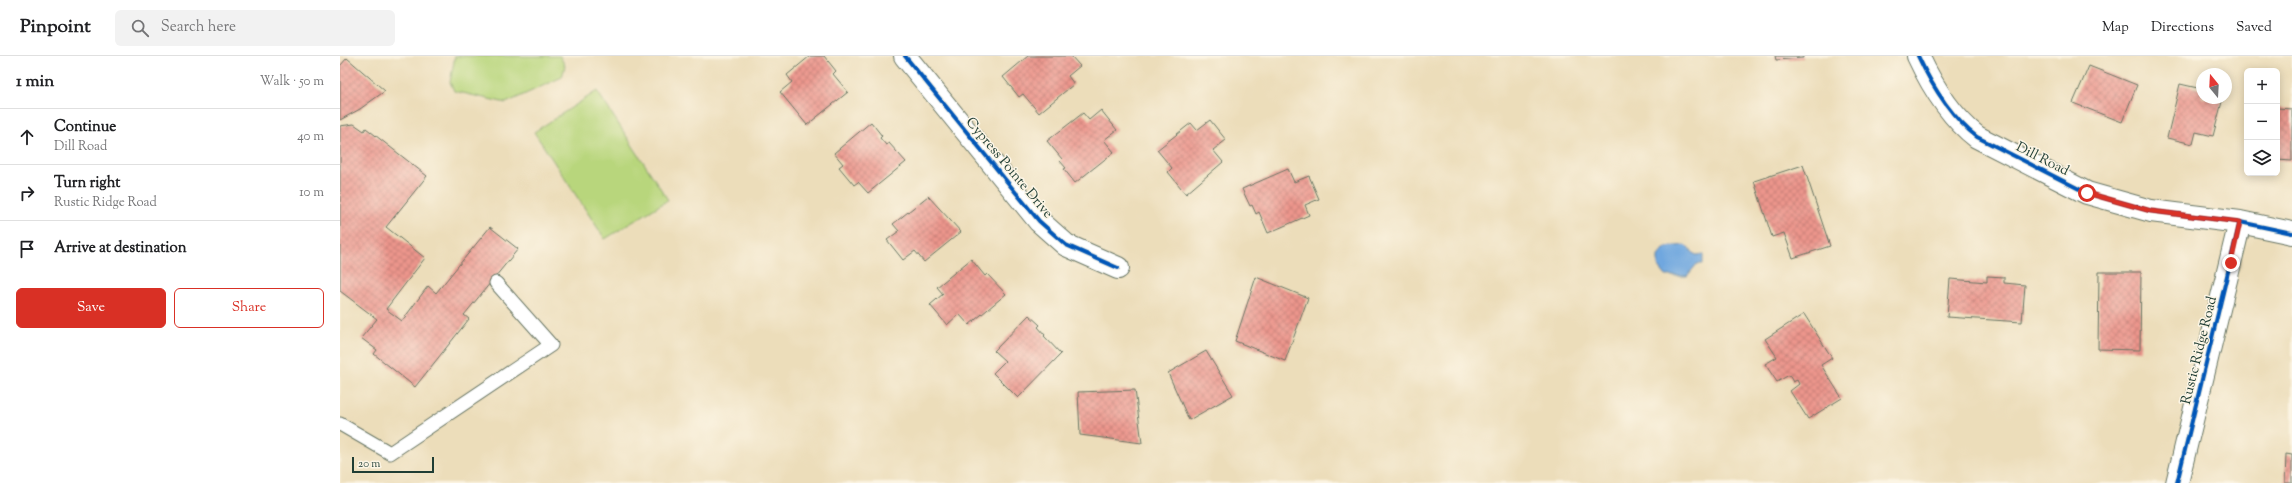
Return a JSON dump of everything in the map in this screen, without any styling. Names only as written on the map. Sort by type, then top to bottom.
[{"type":"street","name":"Cypress Pointe Drive","points":[[905,56],[1039,221],[1066,245],[1118,268]]},
{"type":"street","name":"Dill Road","points":[[1918,56],[1926,73],[1963,126],[1977,137],[2087,193],[2151,211],[2240,222],[2292,233]]},
{"type":"street","name":"Rustic Ridge Road","points":[[2177,483],[2240,222]]},
{"type":"lane","points":[[340,424],[390,453],[551,345],[496,283]]},
{"type":"green space","points":[[455,56],[560,56],[565,66],[562,77],[506,103],[454,91],[450,82]]},
{"type":"green space","points":[[597,91],[668,200],[605,239],[534,132]]},
{"type":"water","points":[[1685,245],[1696,255],[1703,254],[1703,264],[1697,264],[1687,276],[1666,276],[1658,266],[1658,256],[1666,247]]},
{"type":"building","points":[[810,56],[824,56],[836,71],[833,74],[848,92],[807,125],[780,92],[792,82],[787,75]]},
{"type":"building","points":[[1028,56],[1071,56],[1080,66],[1068,76],[1074,84],[1039,113],[1023,94],[1019,97],[1003,77]]},
{"type":"building","points":[[1775,56],[1803,56],[1803,58],[1776,60]]},
{"type":"building","points":[[347,58],[385,91],[360,109],[340,120],[340,66]]},
{"type":"building","points":[[2089,66],[2137,85],[2122,122],[2073,103]]},
{"type":"building","points":[[2180,84],[2196,88],[2196,104],[2221,104],[2213,136],[2196,132],[2193,144],[2167,138]]},
{"type":"building","points":[[2280,108],[2292,109],[2292,161],[2280,160]]},
{"type":"building","points":[[1101,110],[1117,130],[1104,140],[1114,152],[1075,183],[1064,169],[1066,168],[1060,161],[1062,159],[1047,141],[1083,113],[1089,120]]},
{"type":"building","points":[[1210,120],[1226,140],[1213,150],[1223,162],[1186,194],[1168,172],[1172,168],[1157,150],[1191,123],[1197,130]]},
{"type":"building","points":[[871,122],[882,136],[880,138],[886,145],[889,143],[906,162],[868,193],[858,182],[854,185],[839,167],[843,164],[834,153]]},
{"type":"building","points":[[354,124],[364,131],[366,128],[427,176],[386,227],[425,258],[386,309],[402,321],[428,286],[436,293],[490,227],[518,249],[464,315],[469,319],[415,387],[374,354],[377,350],[361,338],[377,319],[340,291],[340,126]]},
{"type":"building","points":[[1803,165],[1830,246],[1793,258],[1784,233],[1772,237],[1754,181]]},
{"type":"building","points":[[1288,169],[1294,182],[1309,176],[1319,199],[1305,205],[1309,215],[1268,233],[1259,212],[1256,214],[1252,205],[1250,206],[1242,189]]},
{"type":"building","points":[[928,196],[961,232],[924,262],[915,251],[903,260],[887,240],[899,231],[893,224]]},
{"type":"building","points":[[971,259],[985,276],[987,274],[1006,294],[969,325],[959,314],[947,325],[930,305],[943,294],[937,287]]},
{"type":"building","points":[[2099,272],[2141,272],[2140,350],[2098,349]]},
{"type":"building","points":[[1987,276],[2004,277],[2004,283],[2025,285],[2022,322],[1947,317],[1950,279],[1987,282]]},
{"type":"building","points":[[1256,277],[1308,298],[1285,361],[1235,341]]},
{"type":"building","points":[[1804,314],[1832,358],[1821,365],[1842,398],[1808,419],[1790,391],[1799,384],[1797,380],[1793,382],[1789,375],[1777,382],[1765,364],[1777,357],[1765,339]]},
{"type":"building","points":[[1029,315],[1040,325],[1038,327],[1045,335],[1044,336],[1061,354],[1018,398],[993,373],[1005,361],[994,351]]},
{"type":"building","points":[[1206,351],[1233,395],[1189,420],[1168,373]]},
{"type":"building","points":[[1135,390],[1142,443],[1080,435],[1078,392]]},
{"type":"building","points":[[2286,454],[2292,455],[2292,483],[2285,483]]},
{"type":"cycle path","points":[[905,56],[1039,221],[1066,245],[1118,268]]},
{"type":"cycle path","points":[[1918,56],[1929,78],[1943,100],[1959,120],[1977,137],[2087,193],[2151,211],[2240,222],[2292,233]]},
{"type":"cycle path","points":[[2177,483],[2240,222]]},
{"type":"route","points":[[2087,193],[2151,211],[2240,222],[2231,263]]}]
